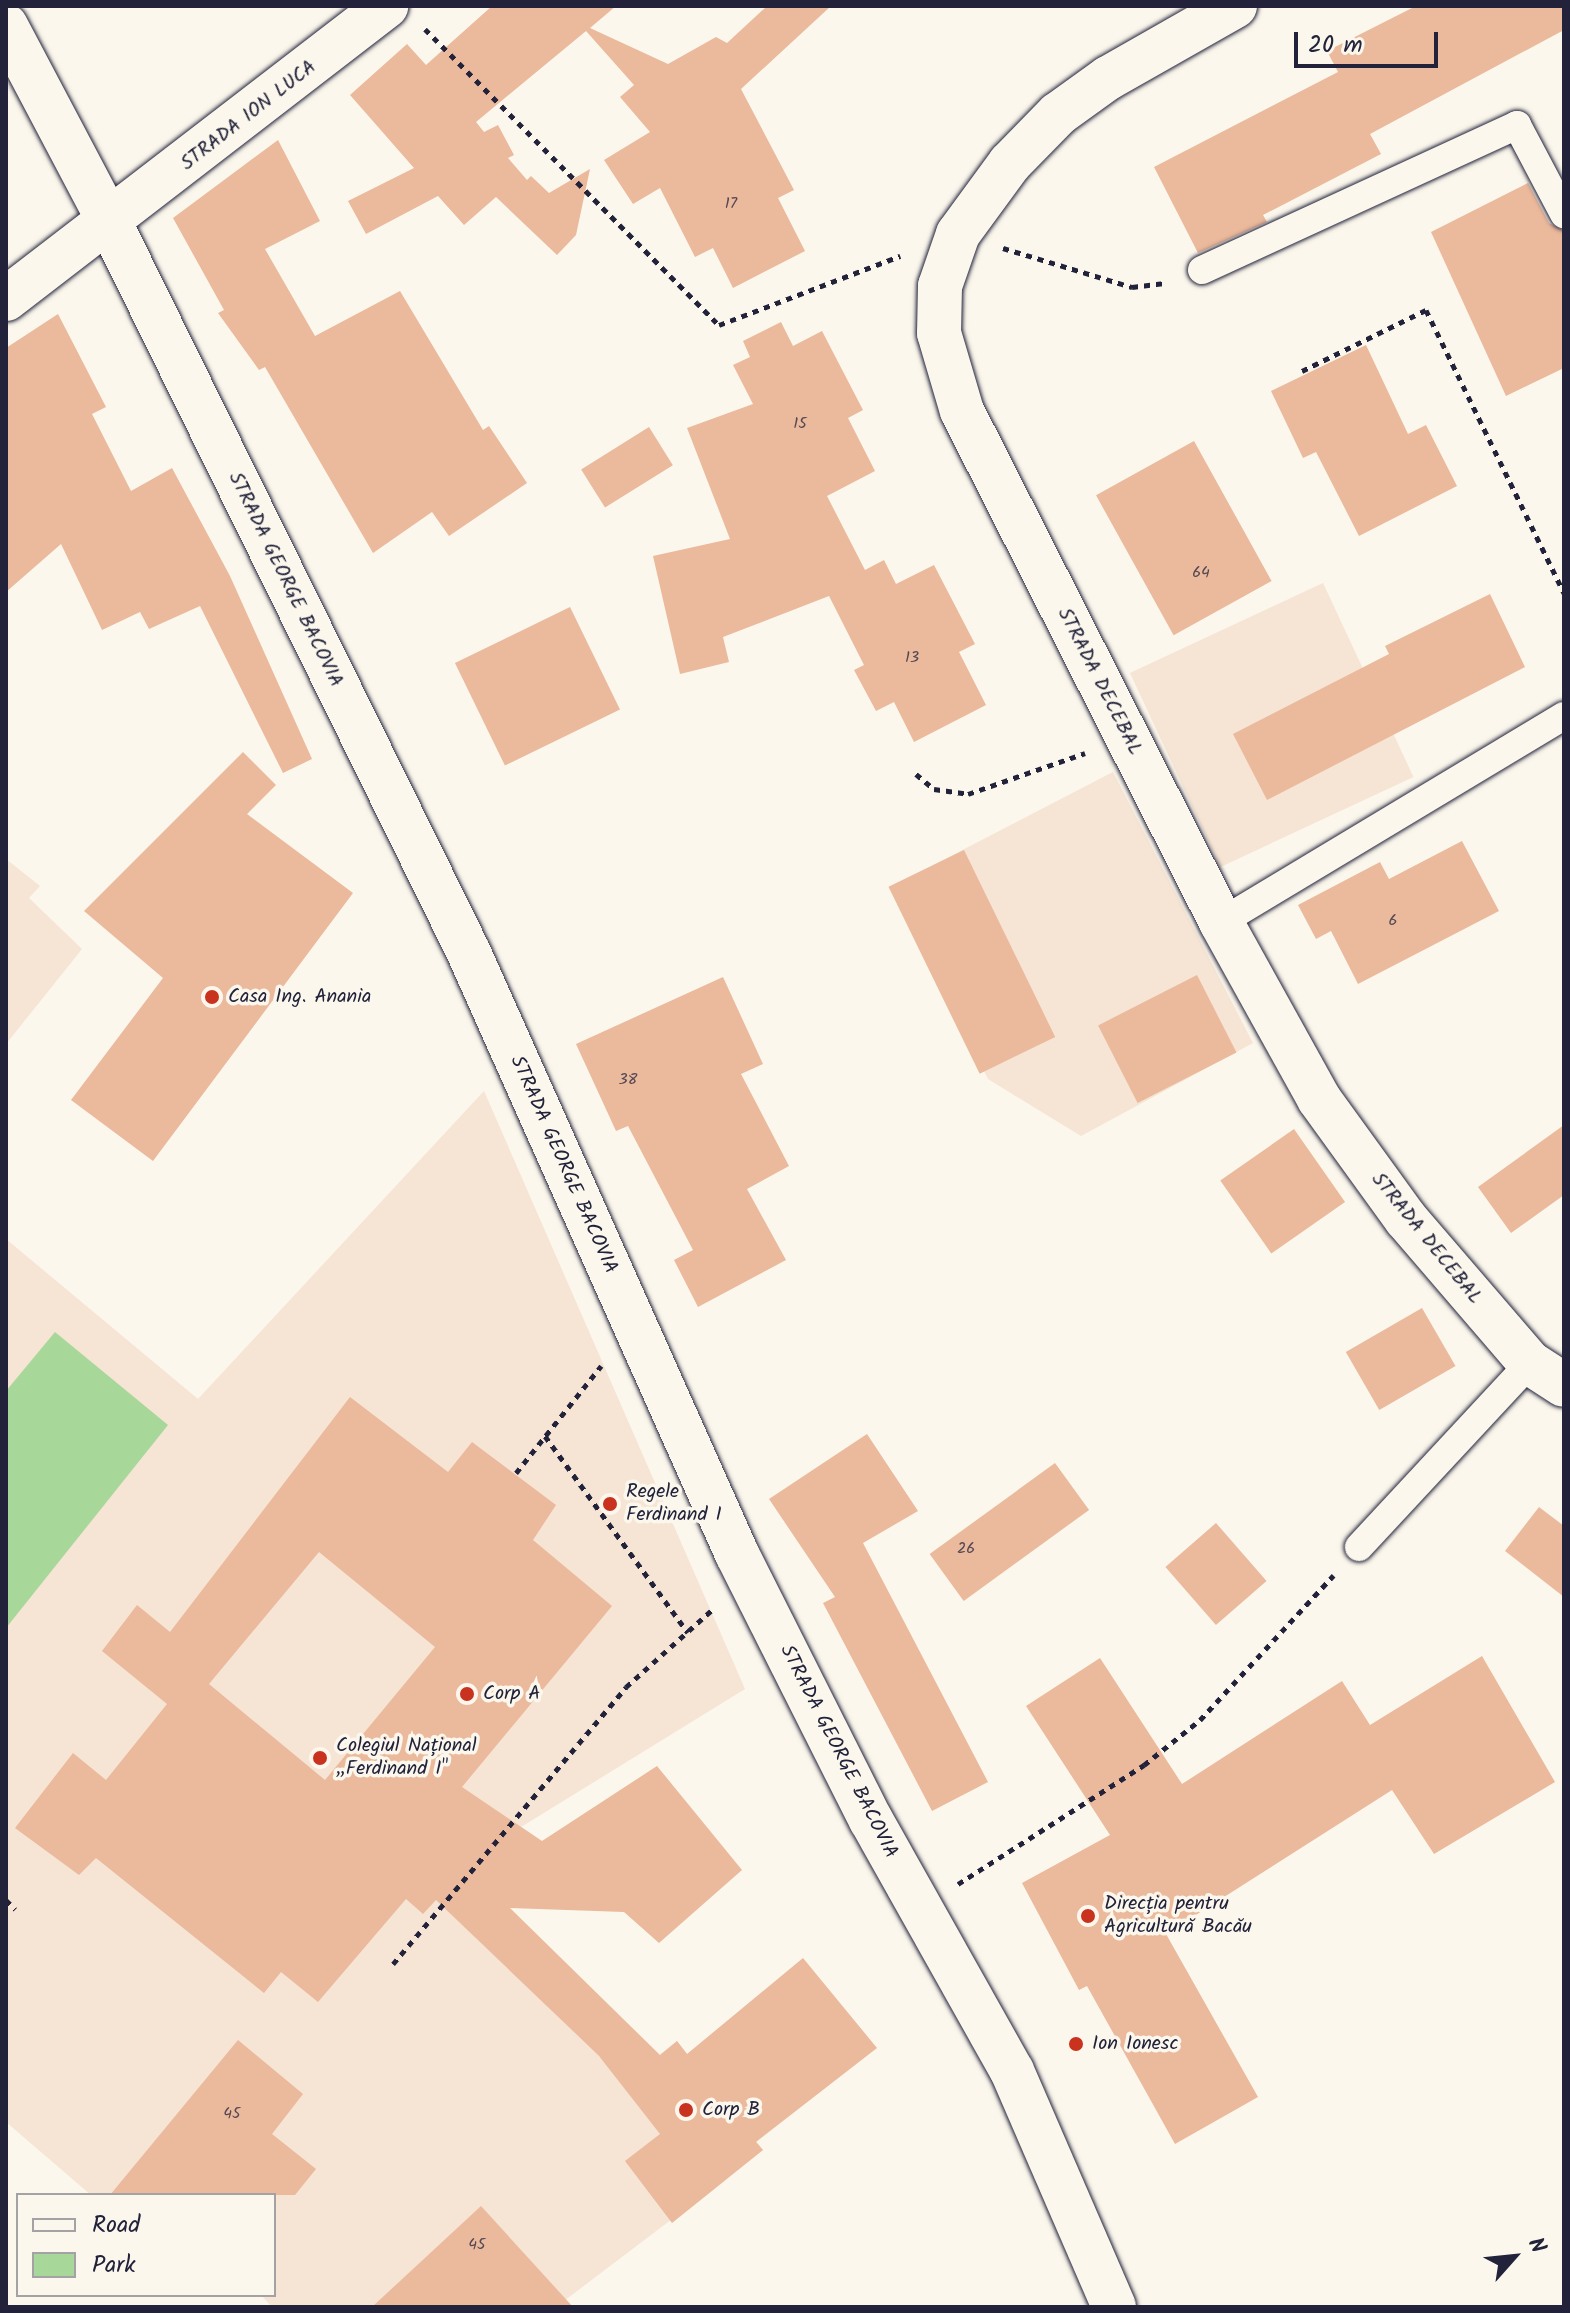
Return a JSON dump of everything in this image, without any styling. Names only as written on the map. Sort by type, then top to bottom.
[{"type":"street","name":"STRADA DECEBAL","points":[[1235,6],[1108,78],[1058,114],[1010,163],[958,234],[940,286],[939,333],[962,411],[1221,922],[1319,1099],[1406,1219],[1547,1374]]},
{"type":"street","name":"STRADA ION LUCA","points":[[6,299],[399,12]]},
{"type":"street","name":"STRADA GEORGE BACOVIA","points":[[6,26],[110,223],[469,953],[737,1554],[920,1908],[1012,2071],[1114,2307]]},
{"type":"lane","points":[[1202,270],[1517,125],[1564,214]]},
{"type":"lane","points":[[1221,922],[1564,716]]},
{"type":"lane","points":[[1359,1547],[1547,1374]]},
{"type":"path","points":[[399,12],[719,325],[958,234],[1132,287],[1170,283],[1202,270]]},
{"type":"path","points":[[1302,371],[1426,310],[1564,593]]},
{"type":"path","points":[[916,774],[934,789],[968,794],[1024,778],[1126,735]]},
{"type":"path","points":[[516,1473],[601,1365]]},
{"type":"path","points":[[545,1436],[688,1633]]},
{"type":"path","points":[[920,1908],[1144,1765],[1200,1720],[1359,1547]]},
{"type":"path","points":[[393,1964],[626,1687],[713,1610]]},
{"type":"path","points":[[6,1900],[15,1909]]},
{"type":"shaded area","points":[[1323,583],[1413,777],[1220,867],[1130,673]]},
{"type":"shaded area","points":[[1113,772],[1253,1043],[1081,1136],[988,1079],[889,888]]},
{"type":"shaded area","points":[[6,859],[40,886],[29,898],[82,949],[6,1044]]},
{"type":"shaded area","name":"Colegiul Național „Ferdinand I\"","points":[[484,1091],[745,1689],[521,1827],[451,1914],[626,2082],[677,2041],[763,2150],[556,2307],[272,2307],[263,2297],[276,2297],[276,2193],[89,2193],[6,2122],[6,1239],[198,1399]]},
{"type":"green space","points":[[55,1332],[168,1425],[6,1628],[6,1391]]},
{"type":"building","points":[[492,6],[616,6],[590,28],[668,64],[716,37],[727,43],[767,6],[831,6],[741,89],[794,190],[778,198],[805,251],[733,288],[713,248],[695,257],[660,188],[633,204],[604,160],[650,132],[620,97],[634,85],[586,31],[476,122],[484,132],[498,125],[514,155],[508,158],[527,180],[531,176],[549,193],[590,169],[576,235],[557,255],[496,197],[464,225],[438,196],[366,234],[348,201],[414,168],[350,95],[407,44],[426,65]]},
{"type":"building","points":[[1416,6],[1564,6],[1564,30],[1370,134],[1381,154],[1263,215],[1267,222],[1198,253],[1154,167],[1338,72],[1327,51]]},
{"type":"building","points":[[278,140],[320,221],[265,249],[315,336],[400,291],[483,430],[489,426],[527,483],[449,536],[432,512],[373,553],[265,367],[259,370],[218,313],[224,310],[173,218]]},
{"type":"building","points":[[1528,183],[1549,223],[1564,231],[1564,368],[1506,396],[1431,232]]},
{"type":"building","points":[[58,314],[106,407],[92,414],[131,491],[172,468],[230,576],[312,759],[283,773],[200,606],[149,629],[140,612],[102,630],[61,544],[6,592],[6,348]]},
{"type":"building","points":[[781,322],[793,346],[822,331],[863,410],[848,418],[875,471],[827,496],[865,570],[884,560],[896,584],[934,565],[975,644],[959,652],[986,705],[914,742],[894,702],[876,711],[854,670],[864,665],[829,596],[723,637],[729,662],[680,674],[653,556],[730,539],[687,428],[753,404],[733,365],[750,357],[743,341]]},
{"type":"building","points":[[1366,345],[1408,434],[1426,425],[1457,486],[1359,536],[1316,452],[1303,458],[1271,391]]},
{"type":"building","points":[[649,427],[673,465],[605,508],[581,469]]},
{"type":"building","points":[[1194,441],[1272,581],[1174,635],[1096,495]]},
{"type":"building","points":[[1490,594],[1525,667],[1267,800],[1233,734],[1389,654],[1385,646]]},
{"type":"building","points":[[570,607],[620,709],[505,766],[455,663]]},
{"type":"building","name":"Casa Ing. Anania","points":[[243,752],[276,785],[247,814],[353,893],[153,1161],[71,1100],[163,978],[84,911]]},
{"type":"building","points":[[1462,841],[1499,911],[1358,984],[1331,931],[1316,939],[1298,905],[1380,862],[1389,879]]},
{"type":"building","points":[[964,850],[1055,1037],[980,1074],[889,887]]},
{"type":"building","points":[[1197,975],[1236,1053],[1138,1103],[1098,1025]]},
{"type":"building","points":[[723,977],[763,1064],[741,1074],[789,1166],[747,1189],[786,1260],[698,1307],[674,1260],[693,1250],[628,1126],[616,1131],[576,1044]]},
{"type":"building","points":[[1564,1125],[1564,1195],[1511,1233],[1478,1187]]},
{"type":"building","points":[[1294,1129],[1345,1202],[1271,1254],[1220,1181]]},
{"type":"building","points":[[1422,1308],[1456,1366],[1379,1410],[1346,1352]]},
{"type":"building","name":"Corp A","points":[[350,1397],[448,1472],[472,1442],[556,1505],[533,1540],[612,1606],[462,1787],[542,1841],[657,1766],[742,1870],[659,1943],[624,1912],[510,1908],[660,2055],[677,2041],[687,2054],[803,1958],[877,2048],[756,2142],[763,2150],[672,2223],[625,2161],[660,2134],[599,2056],[436,1900],[423,1914],[406,1899],[318,2002],[281,1972],[264,1993],[96,1858],[79,1875],[15,1828],[73,1753],[106,1780],[167,1704],[102,1651],[137,1605],[170,1632]],"holes":[[[319,1552],[435,1647],[325,1780],[209,1684]]]},
{"type":"building","points":[[867,1434],[918,1511],[863,1543],[988,1782],[932,1811],[823,1603],[835,1597],[769,1499]]},
{"type":"building","points":[[1055,1463],[1089,1510],[964,1601],[930,1554]]},
{"type":"building","points":[[1539,1507],[1564,1526],[1564,1597],[1505,1551]]},
{"type":"building","points":[[1216,1523],[1267,1581],[1216,1625],[1165,1567]]},
{"type":"building","points":[[1482,1656],[1555,1782],[1434,1854],[1392,1790],[1166,1934],[1258,2097],[1175,2144],[1087,1986],[1079,1990],[1022,1883],[1110,1835],[1026,1706],[1100,1658],[1182,1784],[1342,1681],[1370,1725]]},
{"type":"building","points":[[238,2040],[303,2094],[272,2134],[316,2169],[295,2195],[112,2193]]},
{"type":"building","points":[[481,2206],[573,2307],[372,2307]]},
{"type":"place","name":"Casa Ing. Anania","points":[[212,997]]},
{"type":"place","name":"Regele Ferdinand I","points":[[610,1504]]},
{"type":"place","name":"Corp A","points":[[467,1694]]},
{"type":"place","name":"Colegiul Național „Ferdinand I\"","points":[[320,1758]]},
{"type":"place","name":"Direcția pentru Agricultură Bacău","points":[[1088,1916]]},
{"type":"place","name":"Ion Ionesc","points":[[1076,2044]]},
{"type":"place","name":"Corp B","points":[[686,2110]]}]
